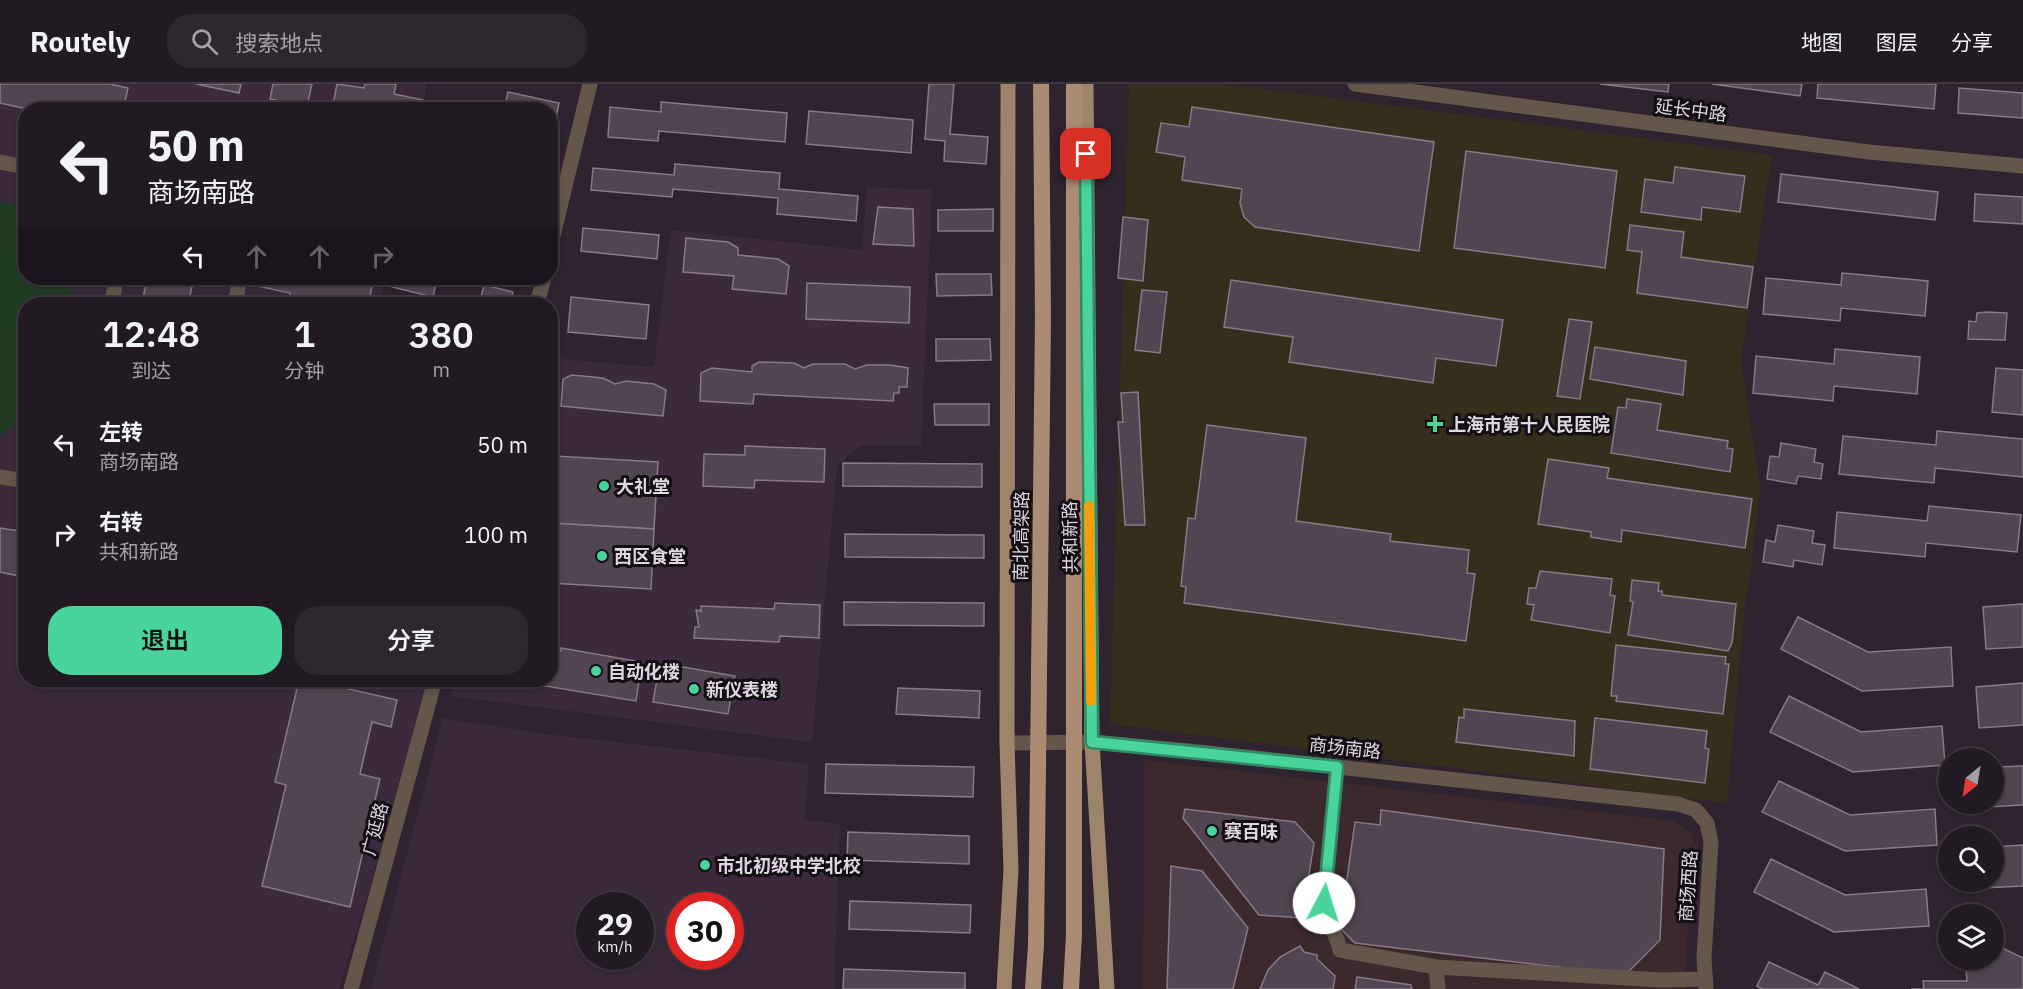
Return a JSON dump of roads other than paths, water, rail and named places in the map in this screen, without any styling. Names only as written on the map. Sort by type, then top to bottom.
[{"type":"highway","name":"南北高架路","points":[[1033,989],[1036,945],[1043,317],[1041,84]]},
{"type":"highway","points":[[1071,989],[1074,934],[1074,84]]},
{"type":"main road","points":[[1004,989],[1011,870],[1007,743],[1008,84]]},
{"type":"main road","name":"共和新路","points":[[1086,84],[1092,742],[1107,989]]},
{"type":"street","points":[[558,216],[590,84]]},
{"type":"street","name":"延长中路","points":[[1355,84],[1869,152],[2023,166]]},
{"type":"street","points":[[0,162],[18,165]]},
{"type":"street","points":[[0,477],[18,480]]},
{"type":"street","name":"广延路","points":[[351,989],[433,687]]},
{"type":"street","name":"商场南路","points":[[1007,743],[1092,742],[1678,804]]},
{"type":"street","points":[[1337,767],[1324,903],[1326,919],[1336,933],[1340,950],[1436,967],[1705,984]]},
{"type":"street","name":"商场西路","points":[[1678,804],[1696,810],[1707,823],[1711,842],[1706,899],[1705,984]]},
{"type":"street","points":[[1436,967],[1438,989]]},
{"type":"place","name":"上海市第十人民医院","points":[[1435,424]]},
{"type":"place","name":"大礼堂","points":[[604,486]]},
{"type":"place","name":"西区食堂","points":[[602,556]]},
{"type":"place","name":"自动化楼","points":[[596,671]]},
{"type":"place","name":"新仪表楼","points":[[694,689]]},
{"type":"place","name":"赛百味","points":[[1212,831]]},
{"type":"place","name":"市北初级中学北校","points":[[705,865]]}]
